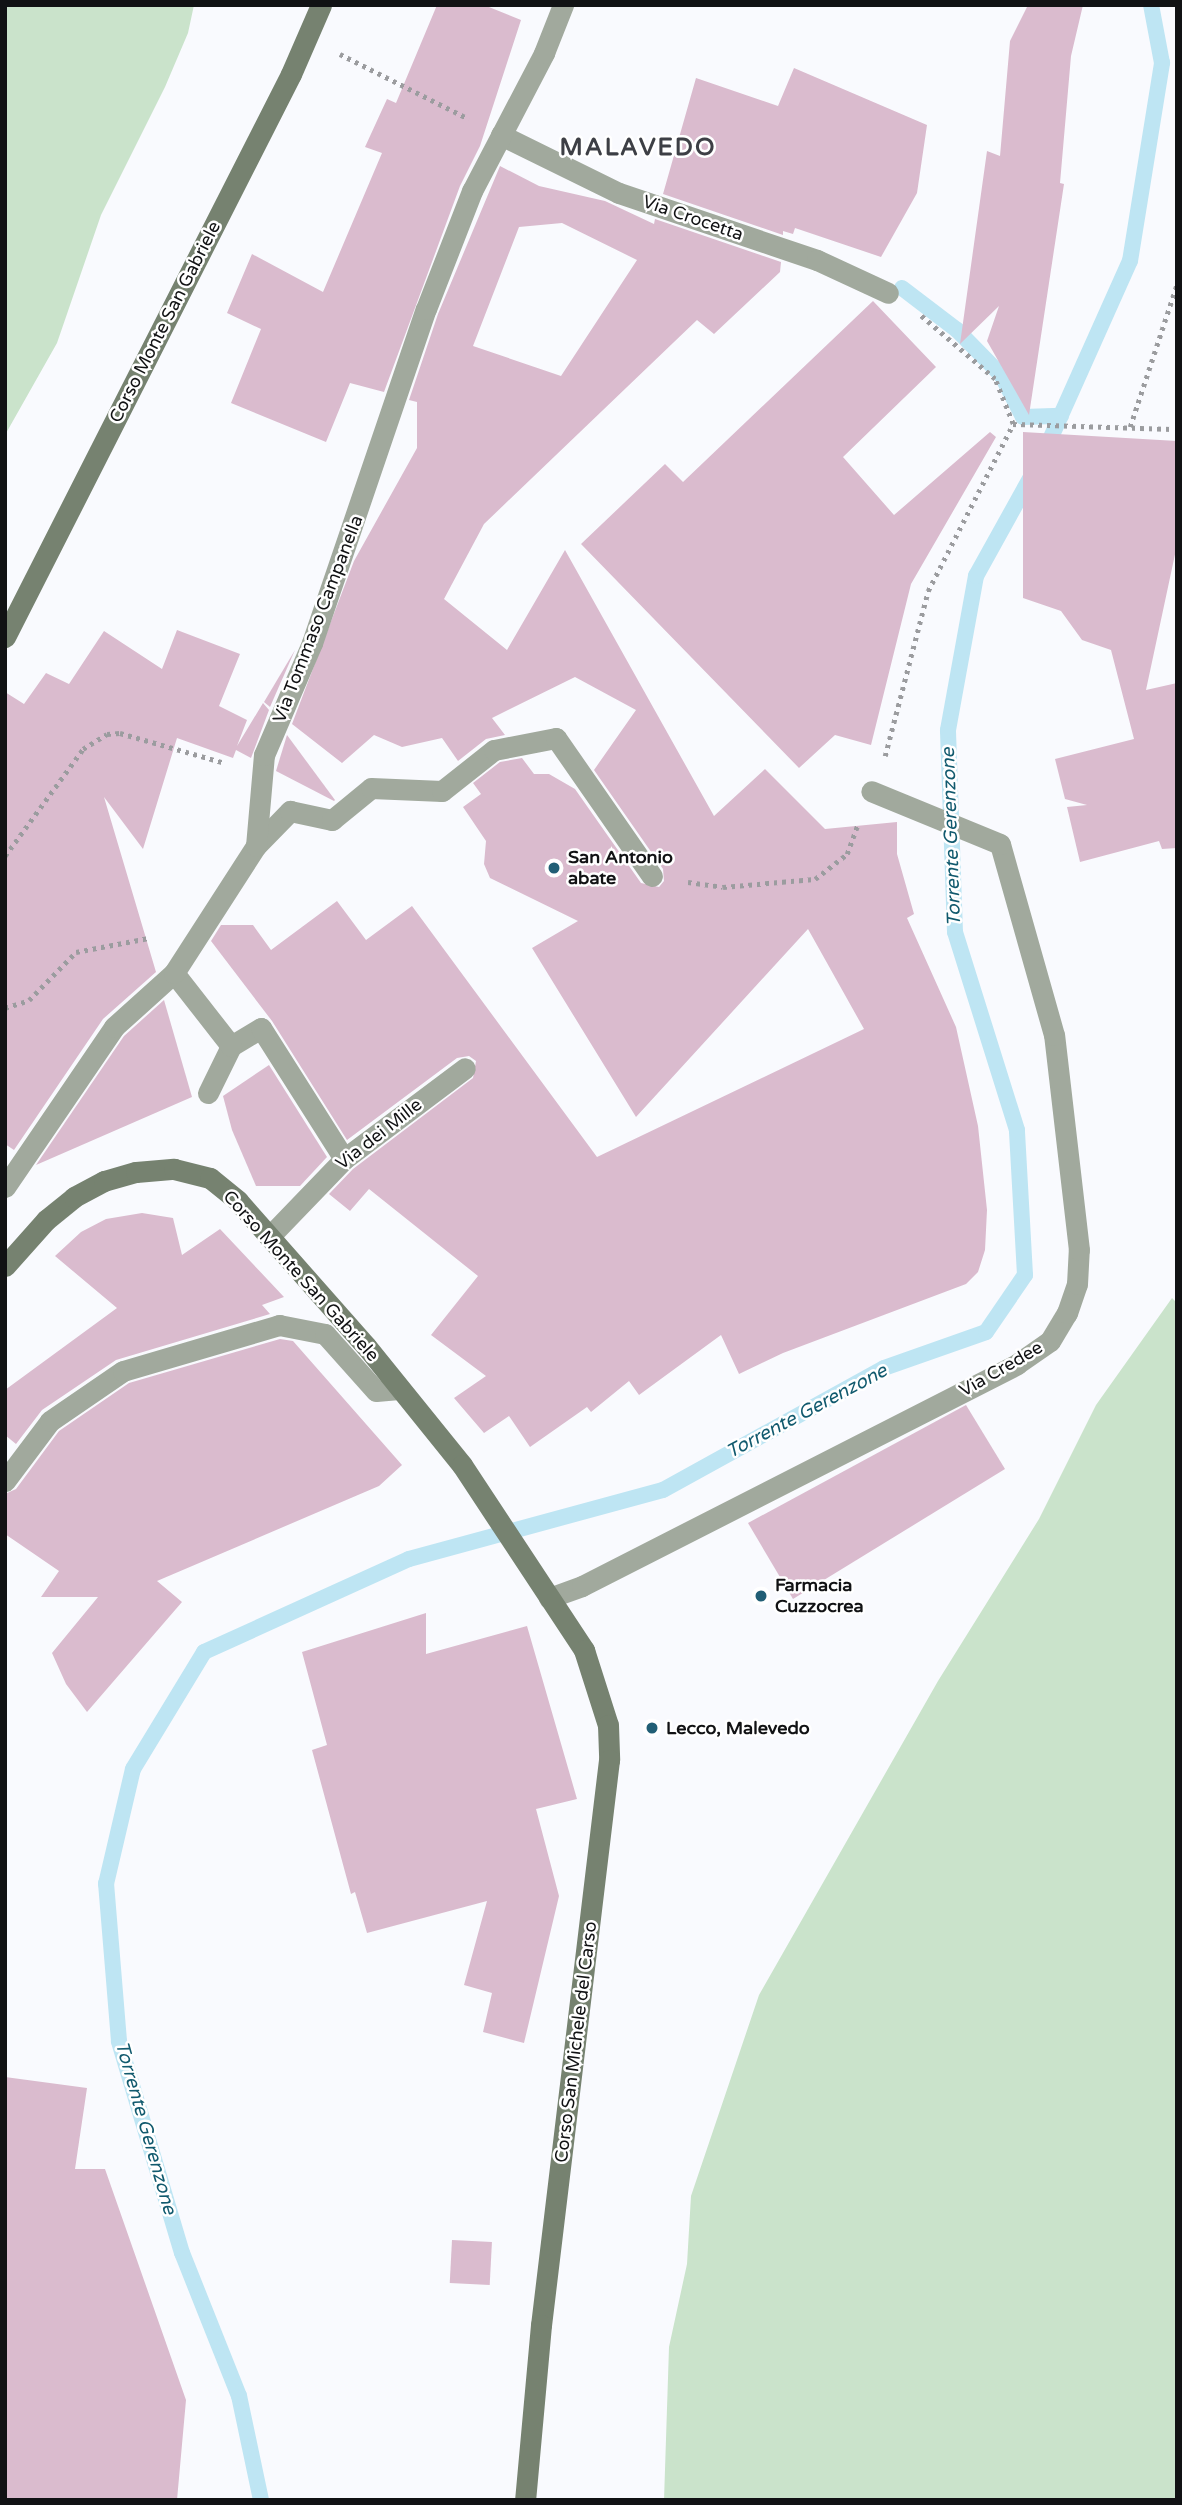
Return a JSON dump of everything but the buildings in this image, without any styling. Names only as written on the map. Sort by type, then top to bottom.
[{"type":"main road","name":"Corso Monte San Gabriele","points":[[5,637],[291,74],[304,36],[321,5]]},
{"type":"main road","name":"Corso Monte San Gabriele","points":[[5,1266],[46,1220],[74,1197],[136,1172],[174,1169],[210,1178],[238,1201],[462,1465]]},
{"type":"main road","name":"Corso San Michele del Carso","points":[[462,1465],[584,1650],[600,1691],[609,1760],[541,2325],[525,2500]]},
{"type":"street","name":"Via Tommaso Campanella","points":[[5,1187],[114,1027],[174,973],[256,846],[264,755],[312,643],[426,309],[472,191],[544,53],[563,5]]},
{"type":"street","name":"Via Crocetta","points":[[501,135],[619,193],[817,260],[888,293]]},
{"type":"street","points":[[256,846],[290,811],[332,820],[371,788],[442,791],[494,750],[556,738],[652,876]]},
{"type":"street","name":"Via Credee","points":[[549,1598],[582,1586],[1017,1364],[1050,1341],[1068,1313],[1077,1284],[1079,1250],[1054,1035],[1000,844],[979,837],[912,805],[871,792]]},
{"type":"street","points":[[174,973],[231,1046]]},
{"type":"street","points":[[208,1093],[231,1046],[261,1028],[344,1158]]},
{"type":"street","name":"Via dei Mille","points":[[269,1237],[344,1158],[465,1068]]},
{"type":"street","points":[[5,1481],[50,1421],[123,1371],[279,1325],[325,1334],[376,1391],[399,1389]]},
{"type":"path","points":[[304,36],[501,135]]},
{"type":"path","points":[[1130,427],[1177,284]]},
{"type":"path","points":[[652,876],[723,887],[815,879],[847,854],[889,745],[928,591],[1013,424],[995,379],[941,330]]},
{"type":"path","points":[[1013,424],[1172,429]]},
{"type":"path","points":[[5,856],[83,749],[107,733],[120,733],[212,762],[264,755]]},
{"type":"path","points":[[5,1008],[29,1000],[76,952],[91,946],[201,932]]},
{"type":"green space","points":[[5,5],[194,5],[188,33],[165,87],[101,215],[57,343],[5,435]]},
{"type":"green space","points":[[1172,1298],[1177,1303],[1177,2500],[664,2500],[669,2347],[687,2264],[691,2196],[759,1995],[938,1681],[1039,1519],[1096,1405]]},
{"type":"waterway","name":"Torrente Gerenzone","points":[[1044,453],[1130,261],[1162,63],[1151,5]]},
{"type":"waterway","points":[[902,288],[957,330],[1002,376],[1023,417],[1061,416]]},
{"type":"waterway","name":"Torrente Gerenzone","points":[[261,2500],[239,2396],[182,2253],[119,2041],[106,1884],[133,1769],[204,1652],[409,1559],[663,1490],[884,1368],[986,1332],[1025,1275],[1017,1130],[955,932],[948,730],[976,576],[1033,473]]},
{"type":"place","name":"San Antonio abate","points":[[554,868]]},
{"type":"place","name":"Farmacia Cuzzocrea","points":[[761,1596]]},
{"type":"place","name":"Lecco, Malevedo","points":[[652,1728]]},
{"type":"district","name":"MALAVEDO","points":[[638,148]]}]
